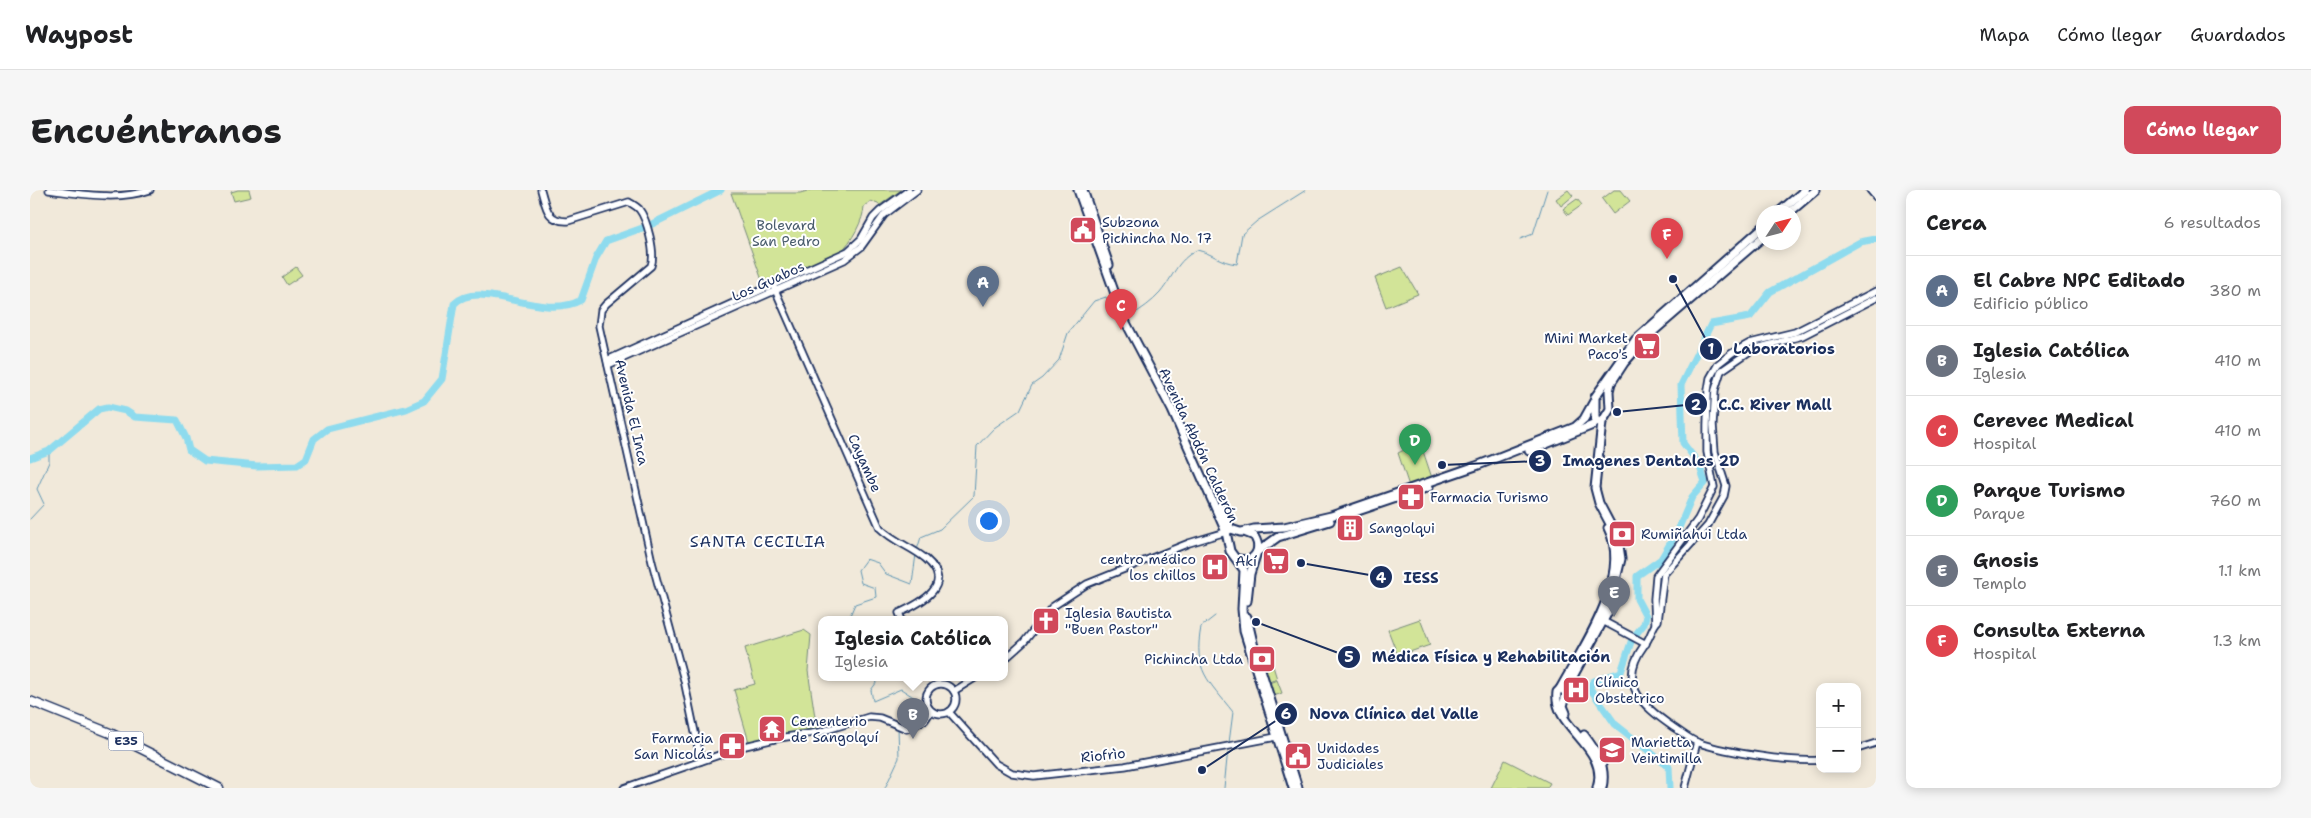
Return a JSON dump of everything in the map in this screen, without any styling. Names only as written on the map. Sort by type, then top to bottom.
[{"type":"highway","name":"E35","points":[[30,701],[110,733],[219,788]]},
{"type":"main road","name":"Avenida Abdón Calderón","points":[[1078,190],[1118,298]]},
{"type":"main road","name":"Avenida Abdón Calderón","points":[[1084,190],[1125,319],[1235,532],[1229,542]]},
{"type":"main road","points":[[1787,205],[1805,190]]},
{"type":"main road","points":[[1798,205],[1816,190]]},
{"type":"main road","points":[[1237,559],[1249,560],[1274,540],[1298,529],[1373,507],[1477,471],[1569,436],[1598,422],[1610,409],[1610,387],[1624,364],[1644,340],[1756,233]]},
{"type":"main road","points":[[1235,532],[1284,526],[1331,516],[1476,466],[1575,427],[1584,419],[1594,399],[1636,339],[1756,242]]},
{"type":"main road","points":[[1594,399],[1605,395],[1610,401]]},
{"type":"main road","points":[[1560,698],[1566,695],[1563,690],[1613,594],[1621,560],[1618,538],[1596,495],[1595,476],[1598,422],[1594,399]]},
{"type":"main road","points":[[1235,532],[1229,542],[1230,551],[1245,571],[1242,609],[1244,631],[1298,788]]},
{"type":"main road","points":[[1235,532],[1254,536],[1258,542],[1248,586],[1247,618],[1293,788]]},
{"type":"main road","points":[[1560,698],[1559,708],[1597,762],[1600,774],[1597,788]]},
{"type":"main road","points":[[1560,698],[1566,713],[1601,759],[1604,774],[1602,788]]},
{"type":"street","points":[[49,190],[103,196],[138,194],[150,190]]},
{"type":"street","name":"Avenida El Inca","points":[[541,190],[547,210],[555,220],[568,221],[626,202],[640,210],[652,245],[653,258],[648,269],[606,304],[601,310],[599,326],[652,562],[684,680],[701,761]]},
{"type":"street","name":"Los Guabos","points":[[774,288],[848,251],[861,239],[873,218],[880,211],[909,190]]},
{"type":"street","name":"Los Guabos","points":[[607,363],[853,254],[861,247],[884,215],[917,190]]},
{"type":"street","points":[[1870,190],[1876,197]]},
{"type":"street","name":"Cayambe","points":[[774,288],[880,528],[892,539],[923,556],[934,568],[936,578],[933,592],[921,603],[899,614],[900,616]]},
{"type":"street","points":[[1655,623],[1656,576],[1698,519],[1712,494],[1715,484],[1707,452],[1707,425],[1710,378],[1718,364],[1732,353],[1750,343],[1802,329],[1876,291]]},
{"type":"street","points":[[1816,760],[1807,761],[1748,753],[1696,742],[1652,712],[1637,694],[1633,681],[1634,665],[1655,623],[1658,621],[1664,574],[1708,525],[1721,504],[1726,486],[1716,452],[1713,424],[1715,390],[1718,376],[1723,368],[1752,349],[1802,336],[1876,298]]},
{"type":"street","points":[[1715,484],[1722,482],[1726,486]]},
{"type":"street","points":[[1698,519],[1702,525],[1708,525]]},
{"type":"street","points":[[1008,656],[1024,642],[1049,611],[1078,589],[1104,577],[1217,534],[1235,532]]},
{"type":"street","points":[[1217,534],[1229,542]]},
{"type":"street","points":[[1601,620],[1646,644]]},
{"type":"street","points":[[932,681],[934,685]]},
{"type":"street","points":[[954,691],[970,681]]},
{"type":"street","points":[[943,684],[954,691],[956,700],[949,712],[940,714],[931,711],[926,704],[926,695],[934,685],[943,684]]},
{"type":"street","points":[[624,788],[744,746],[820,732],[869,717],[880,718],[903,728],[912,727],[925,720],[931,711]]},
{"type":"street","name":"Riofrìo","points":[[949,712],[996,764],[1012,773],[1034,776],[1125,766],[1280,737]]},
{"type":"street","points":[[1685,788],[1696,742]]},
{"type":"street","points":[[1861,748],[1876,743]]},
{"type":"green space","points":[[249,190],[251,197],[234,201],[231,192]]},
{"type":"green space","name":"Bolevard San Pedro","points":[[811,190],[901,190],[880,205],[871,201],[864,206],[862,217],[856,230],[841,251],[764,286],[731,193],[800,193]]},
{"type":"green space","points":[[1568,190],[1573,196],[1561,206],[1556,199]]},
{"type":"green space","points":[[1614,190],[1621,190],[1630,201],[1613,214],[1602,199]]},
{"type":"green space","points":[[1577,199],[1582,205],[1568,215],[1563,209]]},
{"type":"green space","points":[[296,267],[302,275],[287,285],[282,277]]},
{"type":"green space","points":[[1402,267],[1418,294],[1386,307],[1375,278]]},
{"type":"green space","points":[[1420,442],[1432,478],[1409,486],[1398,453]]},
{"type":"green space","points":[[1420,619],[1430,645],[1398,656],[1388,630]]},
{"type":"green space","points":[[804,630],[811,635],[808,671],[817,730],[749,742],[734,690],[755,684],[745,648]]},
{"type":"green space","points":[[1273,666],[1277,679],[1269,682],[1265,669]]},
{"type":"green space","points":[[1277,680],[1282,693],[1274,696],[1269,683]]},
{"type":"green space","points":[[1505,760],[1550,783],[1547,788],[1491,788]]},
{"type":"waterway","points":[[30,458],[49,451],[99,409],[108,407],[126,411],[135,417],[177,420],[186,438],[189,450],[205,461],[257,466],[297,465],[306,459],[314,439],[327,429],[406,409],[424,401],[442,379],[454,304],[465,297],[479,295],[548,306],[565,305],[581,300],[596,258],[606,241],[648,226],[721,190]]},
{"type":"waterway","points":[[1124,311],[1132,315],[1143,308],[1160,293],[1184,259],[1197,250],[1226,262],[1237,264],[1242,234],[1257,221],[1306,190]]},
{"type":"waterway","points":[[1520,239],[1533,234],[1547,190]]},
{"type":"waterway","points":[[1670,788],[1669,767],[1615,724],[1589,687],[1594,681],[1621,672],[1632,639],[1644,624],[1646,616],[1637,599],[1637,576],[1661,559],[1678,530],[1692,497],[1705,482],[1699,464],[1683,443],[1681,385],[1711,324],[1750,317],[1770,292],[1860,242],[1876,239]]},
{"type":"waterway","points":[[917,550],[921,537],[940,529],[974,496],[977,446],[994,428],[1020,410],[1032,385],[1042,378],[1059,360],[1068,333],[1094,301],[1106,297],[1111,305],[1116,307]]},
{"type":"waterway","points":[[30,519],[44,504],[37,489],[49,462],[49,451]]},
{"type":"waterway","points":[[850,616],[855,604],[876,597],[875,588],[861,583],[858,570],[866,559],[878,563],[886,574],[912,584],[916,554]]},
{"type":"waterway","points":[[1215,616],[1201,627],[1199,654],[1201,665],[1210,683],[1233,712],[1229,743]]},
{"type":"waterway","points":[[878,681],[871,690],[873,701],[901,689],[915,698],[911,718],[900,724]]},
{"type":"waterway","points":[[885,788],[899,758],[898,727]]},
{"type":"waterway","points":[[1224,788],[1228,749]]},
{"type":"place","name":"Subzona Pichincha No. 17","points":[[1083,230]]},
{"type":"place","name":"Consulta Externa","points":[[1667,259]]},
{"type":"place","name":"Laboratorios","points":[[1673,279]]},
{"type":"place","name":"El Cabre NPC Editado","points":[[983,307]]},
{"type":"place","name":"Cerevec Medical","points":[[1121,330]]},
{"type":"place","name":"Mini Market Paco's","points":[[1647,346]]},
{"type":"place","name":"C.C. River Mall","points":[[1617,412]]},
{"type":"place","name":"Parque Turismo","points":[[1415,465]]},
{"type":"place","name":"Imagenes Dentales 2D","points":[[1442,465]]},
{"type":"place","name":"Farmacia Turismo","points":[[1411,497]]},
{"type":"place","name":"Sangolqui","points":[[1350,528]]},
{"type":"place","name":"Rumiñahui Ltda","points":[[1622,534]]},
{"type":"place","name":"Akí","points":[[1276,561]]},
{"type":"place","name":"IESS","points":[[1301,563]]},
{"type":"place","name":"centro médico los chillos","points":[[1215,567]]},
{"type":"place","name":"Gnosis","points":[[1614,617]]},
{"type":"place","name":"Iglesia Bautista \"Buen Pastor\"","points":[[1046,621]]},
{"type":"place","name":"Médica Física y Rehabilitación","points":[[1256,622]]},
{"type":"place","name":"Pichincha Ltda","points":[[1262,659]]},
{"type":"place","name":"Clínico Obstetrico","points":[[1576,690]]},
{"type":"place","name":"Cementerio de Sangolquí","points":[[772,729]]},
{"type":"place","name":"Iglesia Católica","points":[[913,739]]},
{"type":"place","name":"Farmacia San Nicolás","points":[[732,746]]},
{"type":"place","name":"Marietta Veintimilla","points":[[1612,750]]},
{"type":"place","name":"Unidades Judiciales","points":[[1298,756]]},
{"type":"place","name":"Nova Clínica del Valle","points":[[1202,770]]},
{"type":"district","name":"SANTA CECILIA","points":[[758,541]]}]
